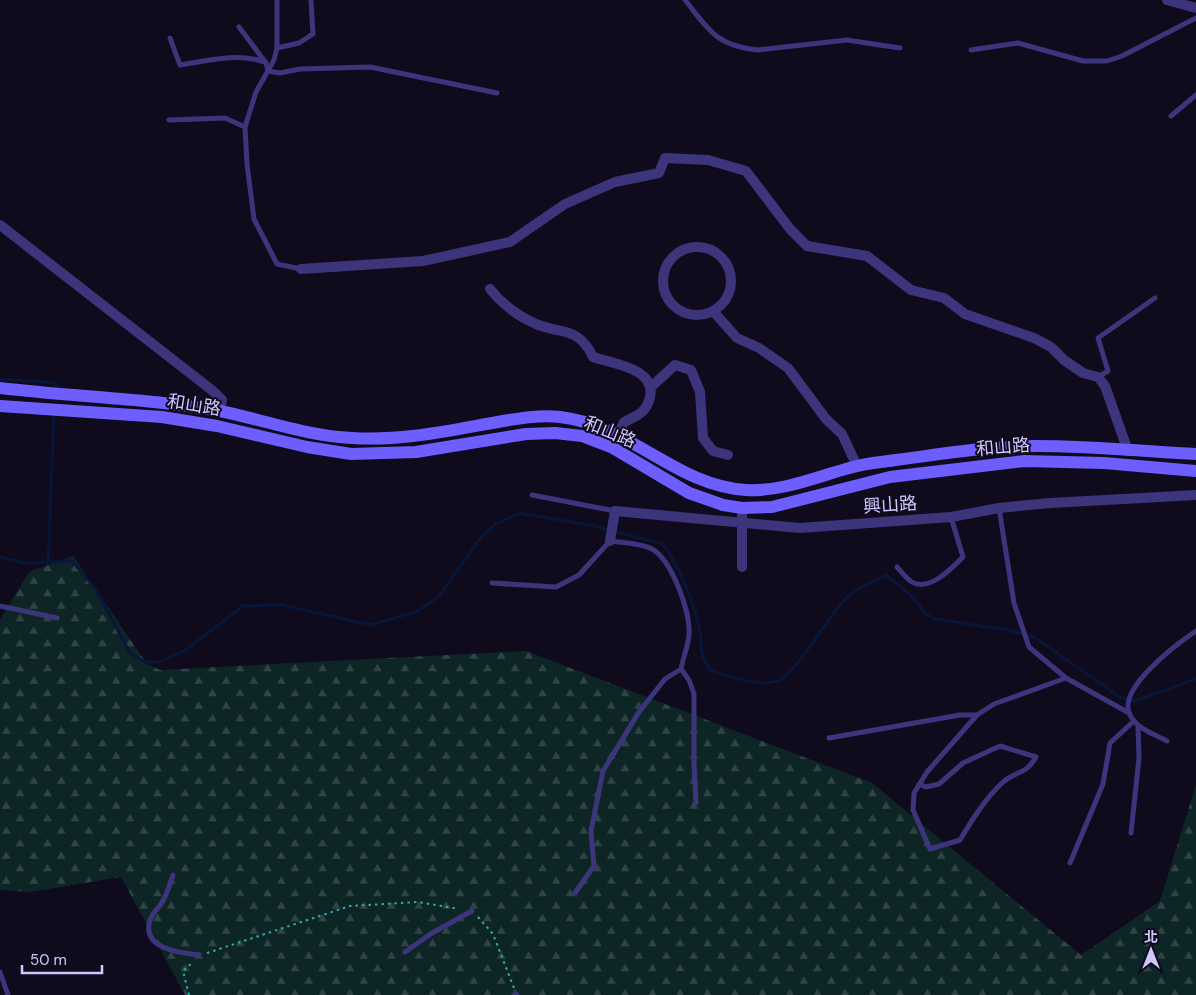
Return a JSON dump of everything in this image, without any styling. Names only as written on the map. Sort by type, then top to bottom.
[{"type":"main road","name":"和山路","points":[[0,388],[220,411],[307,432],[353,438],[412,437],[522,418],[555,416],[584,420],[619,434],[692,477],[727,488],[772,490],[857,466],[949,453],[1034,446],[1196,454]]},
{"type":"main road","name":"和山路","points":[[0,406],[162,417],[217,426],[307,447],[351,454],[416,452],[526,434],[555,433],[582,436],[613,448],[689,493],[723,505],[742,508],[772,507],[890,477],[1024,461],[1104,463],[1196,471]]},
{"type":"street","points":[[1167,0],[1196,8]]},
{"type":"street","points":[[301,269],[423,262],[510,242],[565,204],[615,182],[658,173],[665,158],[708,160],[746,171],[790,229],[807,246],[867,256],[911,290],[944,298],[965,314],[1034,338],[1051,347],[1064,360],[1083,373],[1098,377],[1105,386],[1128,451]]},
{"type":"street","points":[[0,225],[213,391],[222,400],[220,411]]},
{"type":"street","points":[[694,246],[707,248],[719,254],[728,264],[731,277],[730,291],[724,302],[713,311],[700,315],[687,314],[675,307],[666,297],[663,284],[664,271],[670,259],[681,250],[694,246]]},
{"type":"street","points":[[490,289],[501,303],[536,324],[576,334],[588,346],[593,357],[633,369],[646,377],[652,387]]},
{"type":"street","points":[[713,311],[737,338],[759,348],[788,368],[826,419],[842,434],[857,466]]},
{"type":"street","points":[[619,434],[624,422],[642,414],[650,399],[652,387],[675,365],[691,370],[700,392],[703,438],[713,451],[728,455]]},
{"type":"street","name":"興山路","points":[[615,511],[800,528],[951,517],[999,508],[1050,503],[1196,495]]},
{"type":"street","points":[[742,508],[742,567]]},
{"type":"street","points":[[610,541],[615,511]]},
{"type":"lane","points":[[277,0],[277,48],[268,71],[256,92],[245,127],[247,164],[254,219],[277,264],[301,269]]},
{"type":"lane","points":[[277,48],[299,43],[312,34],[311,0]]},
{"type":"lane","points":[[685,0],[714,37],[745,49],[758,50],[847,40],[900,48]]},
{"type":"lane","points":[[971,50],[1018,43],[1083,62],[1108,61],[1122,56],[1196,18]]},
{"type":"lane","points":[[239,27],[266,62],[268,71]]},
{"type":"lane","points":[[170,38],[180,65],[222,58],[255,58],[266,62]]},
{"type":"lane","points":[[268,71],[280,74],[310,68],[370,67],[497,93]]},
{"type":"lane","points":[[1171,116],[1196,95]]},
{"type":"lane","points":[[169,120],[225,118],[245,127]]},
{"type":"lane","points":[[1098,377],[1108,370],[1098,338],[1155,298]]},
{"type":"lane","points":[[532,495],[615,511]]},
{"type":"lane","points":[[999,508],[1014,603],[1029,647],[1066,678],[1129,713],[1138,726],[1167,741]]},
{"type":"lane","points":[[897,567],[912,583],[925,585],[949,571],[963,557],[951,517]]},
{"type":"lane","points":[[492,583],[556,587],[578,575],[610,541],[650,548],[659,553],[667,565],[688,612],[689,635],[681,669],[665,679],[638,712],[603,770],[592,831],[594,866],[575,893]]},
{"type":"lane","points":[[0,606],[57,618]]},
{"type":"lane","points":[[1129,713],[1129,701],[1139,681],[1172,647],[1196,631]]},
{"type":"lane","points":[[681,669],[689,680],[694,694],[696,803]]},
{"type":"lane","points":[[919,784],[926,787],[939,784],[963,763],[1000,746],[1036,757],[1030,768],[1004,782],[976,814],[960,840],[930,850],[913,810],[914,793],[919,784],[977,714],[994,704],[1066,678]]},
{"type":"lane","points":[[829,738],[960,715],[977,714]]},
{"type":"lane","points":[[1070,863],[1103,784],[1110,743],[1134,720]]},
{"type":"lane","points":[[1131,833],[1139,758],[1138,726]]},
{"type":"lane","points":[[173,875],[163,902],[150,920],[150,933],[158,944],[171,952],[199,955]]},
{"type":"lane","points":[[405,952],[432,933],[472,911]]},
{"type":"lane","points":[[0,972],[8,995]]},
{"type":"path","points":[[189,995],[183,971],[199,955],[350,906],[418,902],[472,911],[493,934],[516,994]]},
{"type":"green space","points":[[73,556],[147,664],[160,670],[526,651],[872,783],[1081,955],[1160,901],[1196,785],[1196,995],[185,995],[121,877],[30,892],[0,890],[0,620],[29,572]]},
{"type":"waterway","points":[[0,379],[56,383],[55,391]]},
{"type":"waterway","points":[[48,563],[54,413]]},
{"type":"waterway","points":[[0,557],[23,563],[72,561],[95,588],[130,653],[145,662],[159,662],[184,651],[243,606],[282,605],[371,625],[418,611],[439,596],[482,536],[496,524],[520,513],[594,526],[663,544],[680,573],[693,605],[699,626],[703,657],[710,670],[744,680],[761,683],[778,681],[785,677],[846,598],[860,588],[886,575],[910,594],[926,614],[936,619],[1007,630],[1034,637],[1120,697],[1135,701],[1196,679]]}]
